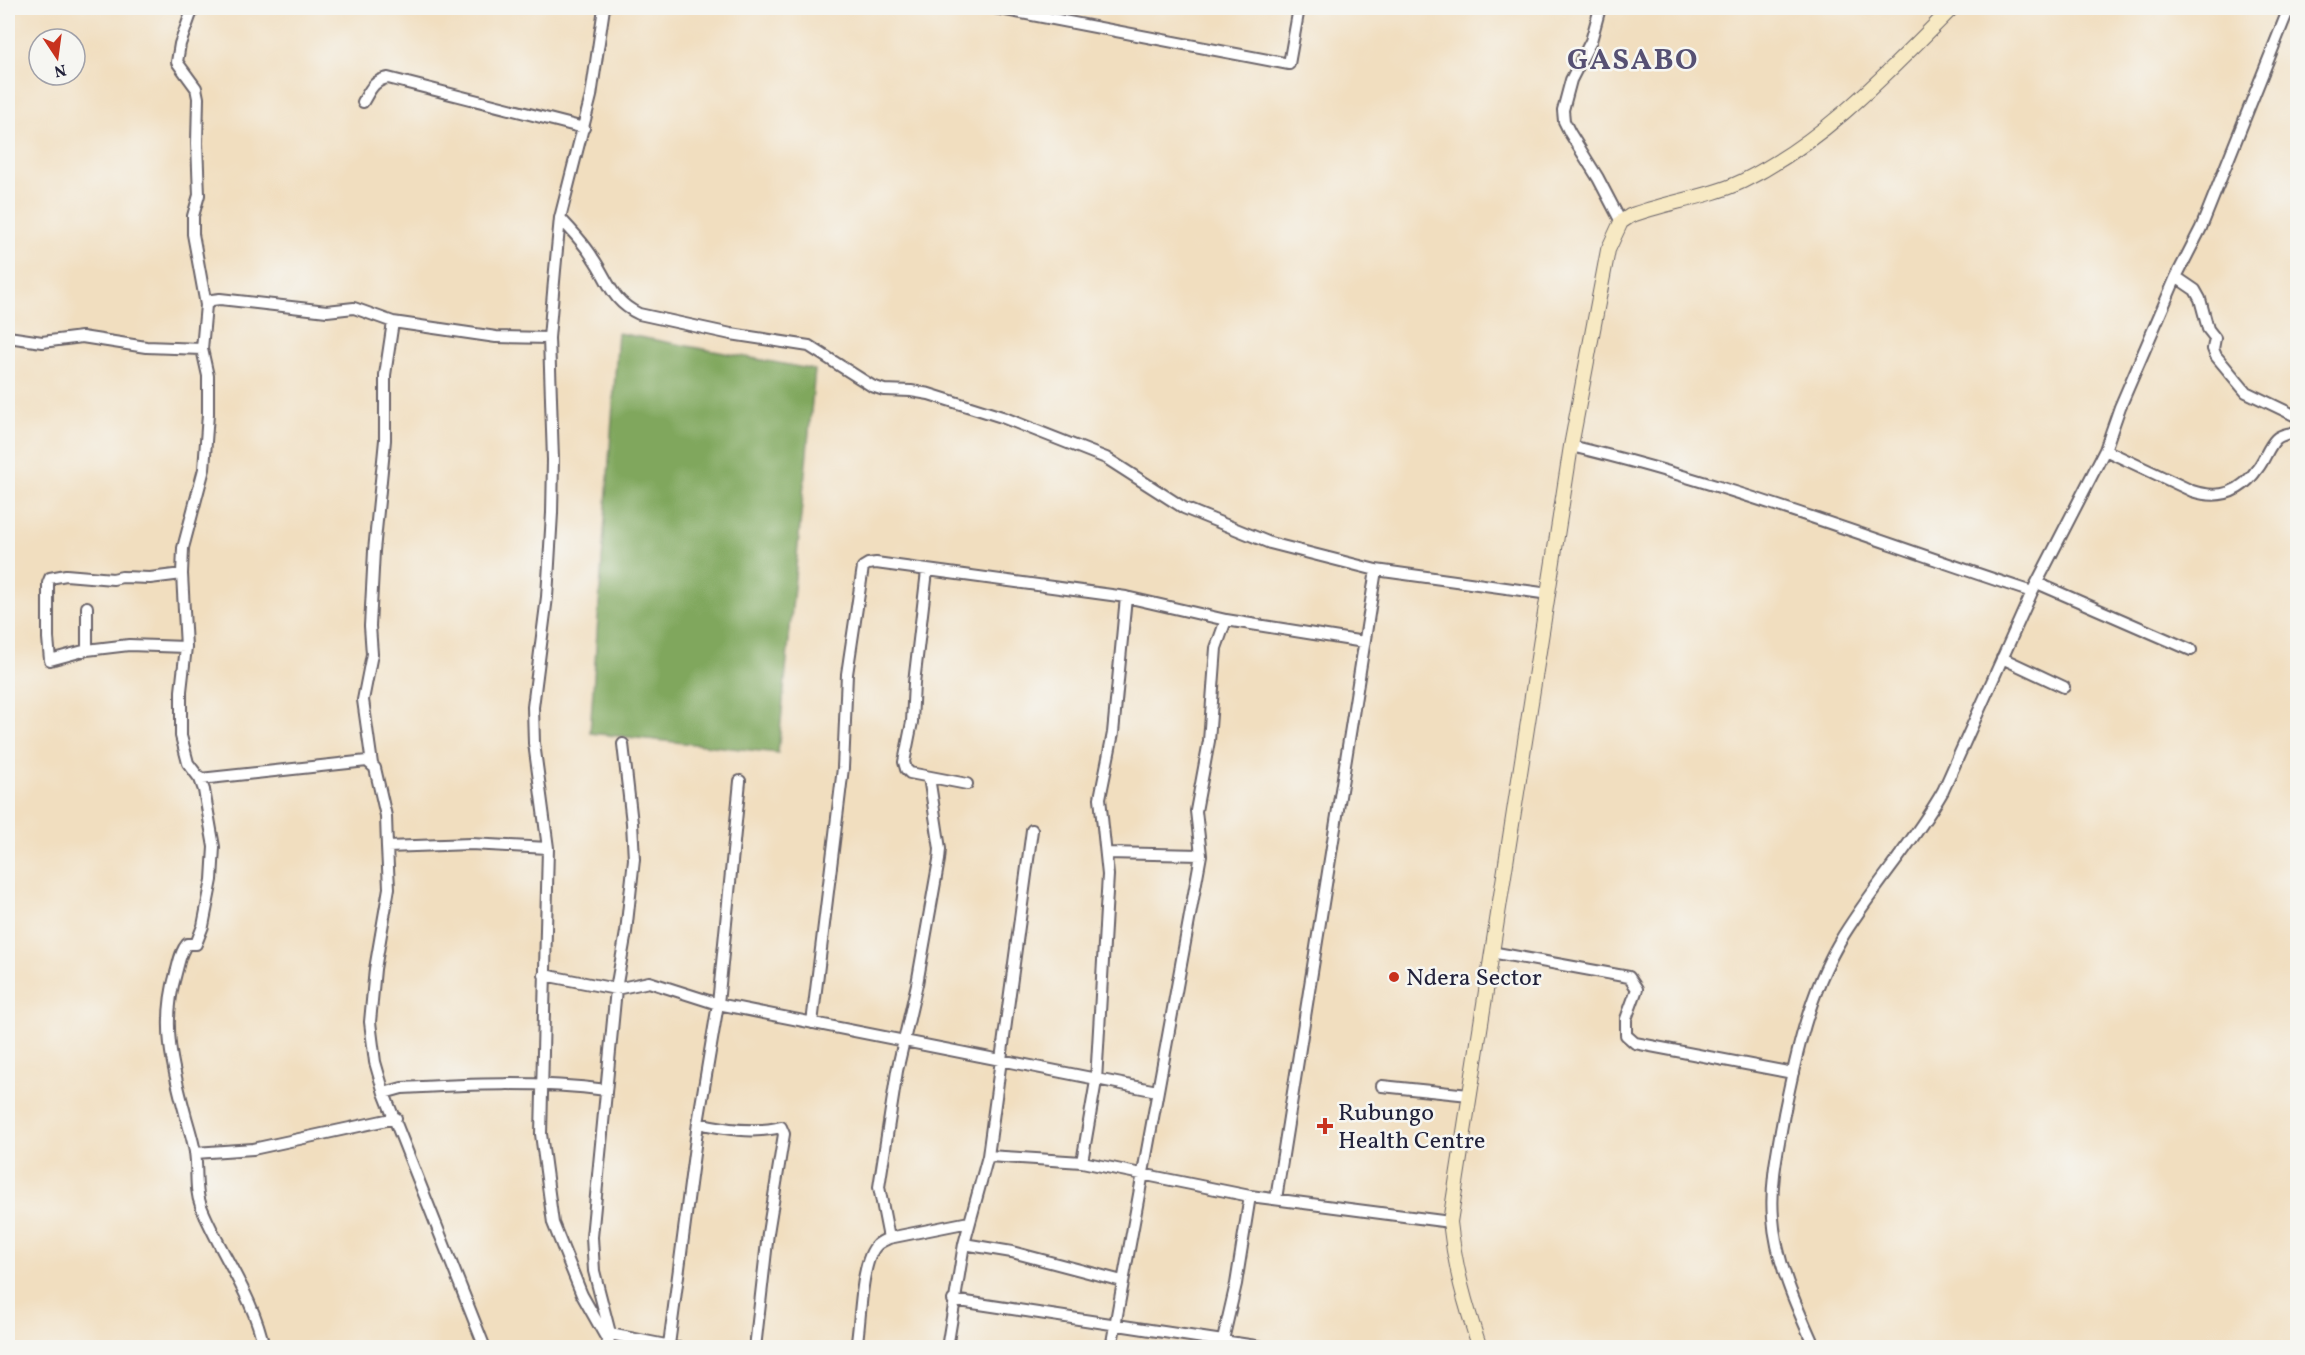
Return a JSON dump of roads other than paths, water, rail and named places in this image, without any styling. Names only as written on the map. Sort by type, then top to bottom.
[{"type":"main road","points":[[1480,1347],[1465,1305],[1454,1262],[1450,1222],[1571,447],[1608,250],[1622,222],[1630,216],[1734,184],[1830,126],[1858,102],[1952,8]]},
{"type":"street","points":[[193,8],[180,44],[177,62],[196,88],[198,98],[196,142],[199,195],[193,216],[193,234],[206,305],[202,349],[208,376],[208,414],[204,469],[183,548],[186,647],[181,691],[180,736],[188,763],[200,779],[210,817],[214,847],[212,880],[203,926],[196,944],[187,944],[183,949],[174,980],[168,1019],[168,1041],[195,1153],[196,1189],[201,1205],[213,1234],[249,1301],[264,1347]]},
{"type":"street","points":[[604,8],[591,96],[560,218],[549,338],[553,460],[552,513],[547,597],[533,707],[534,743],[548,848],[541,1134],[554,1223],[582,1295],[612,1347]]},
{"type":"street","points":[[995,8],[1289,64],[1299,8]]},
{"type":"street","points":[[1600,8],[1591,41],[1571,80],[1563,110],[1564,121],[1622,222]]},
{"type":"street","points":[[1815,1347],[1786,1274],[1773,1219],[1775,1162],[1793,1073],[1821,976],[1839,942],[1875,886],[1927,817],[1943,791],[2035,587],[2104,450],[2120,407],[2176,278],[2201,228],[2289,8]]},
{"type":"street","points":[[363,102],[373,85],[380,79],[388,78],[584,128]]},
{"type":"street","points":[[560,218],[581,240],[595,260],[617,301],[627,309],[639,314],[730,334],[809,346],[872,386],[884,390],[929,394],[1002,417],[1106,458],[1184,508],[1270,543],[1376,570],[1549,594]]},
{"type":"street","points":[[2176,278],[2195,290],[2200,299],[2208,328],[2215,338],[2213,349],[2239,384],[2254,397],[2298,417]]},
{"type":"street","points":[[206,305],[212,300],[220,299],[327,311],[354,308],[393,322],[496,337],[549,338]]},
{"type":"street","points":[[393,322],[385,375],[385,440],[374,551],[370,626],[372,654],[363,690],[372,764],[375,768],[386,816],[388,888],[375,969],[370,1022],[375,1062],[384,1093],[396,1118],[485,1347]]},
{"type":"street","points":[[8,337],[42,342],[82,338],[146,347],[202,349]]},
{"type":"street","points":[[2104,450],[2192,491],[2220,496],[2231,493],[2249,478],[2279,437],[2298,430]]},
{"type":"street","points":[[1571,447],[1661,468],[1829,522],[1898,548],[2035,587],[2191,650]]},
{"type":"street","points":[[812,1023],[843,768],[847,674],[863,567],[876,563],[1126,597],[1226,620],[1364,642]]},
{"type":"street","points":[[1276,1199],[1376,570]]},
{"type":"street","points":[[927,571],[914,683],[912,722],[904,762],[910,774],[967,784]]},
{"type":"street","points":[[182,574],[150,578],[113,579],[66,575],[50,578],[48,583],[48,638],[50,660],[87,650],[142,644],[186,647]]},
{"type":"street","points":[[1082,1162],[1096,1081],[1108,874],[1100,798],[1113,733],[1126,597]]},
{"type":"street","points":[[87,607],[87,650]]},
{"type":"street","points":[[1111,1347],[1201,855],[1196,811],[1209,741],[1216,648],[1226,620]]},
{"type":"street","points":[[2002,658],[2064,687]]},
{"type":"street","points":[[606,1333],[594,1271],[592,1238],[616,989],[626,932],[633,859],[632,824],[623,744]]},
{"type":"street","points":[[200,779],[367,761],[372,764]]},
{"type":"street","points":[[889,1238],[879,1187],[897,1071],[917,984],[940,849],[929,777]]},
{"type":"street","points":[[669,1345],[698,1123],[718,1005],[740,781]]},
{"type":"street","points":[[947,1347],[964,1244],[988,1156],[1032,830]]},
{"type":"street","points":[[387,847],[471,844],[548,848]]},
{"type":"street","points":[[1106,853],[1201,855]]},
{"type":"street","points":[[1491,952],[1629,976],[1637,989],[1626,1019],[1626,1035],[1635,1043],[1793,1073]]},
{"type":"street","points":[[544,975],[616,989],[649,982],[718,1005],[1096,1081],[1157,1091]]},
{"type":"street","points":[[384,1093],[402,1088],[542,1084],[606,1090]]},
{"type":"street","points":[[1382,1086],[1469,1095]]},
{"type":"street","points":[[195,1153],[253,1149],[396,1118]]},
{"type":"street","points":[[698,1123],[719,1128],[752,1130],[781,1127],[784,1134],[768,1233],[755,1347]]},
{"type":"street","points":[[988,1156],[1082,1162],[1251,1196],[1450,1222]]},
{"type":"street","points":[[1223,1340],[1236,1284],[1251,1196]]},
{"type":"street","points":[[856,1347],[860,1328],[861,1296],[871,1253],[877,1244],[889,1238],[969,1222]]},
{"type":"street","points":[[964,1244],[1012,1252],[1122,1281]]},
{"type":"street","points":[[953,1300],[1269,1347]]},
{"type":"street","points":[[606,1333],[681,1347]]},
{"type":"place","name":"Ndera Sector","points":[[1394,977]]},
{"type":"place","name":"Rubungo Health Centre","points":[[1325,1126]]},
{"type":"district","name":"GASABO","points":[[1633,59]]}]
